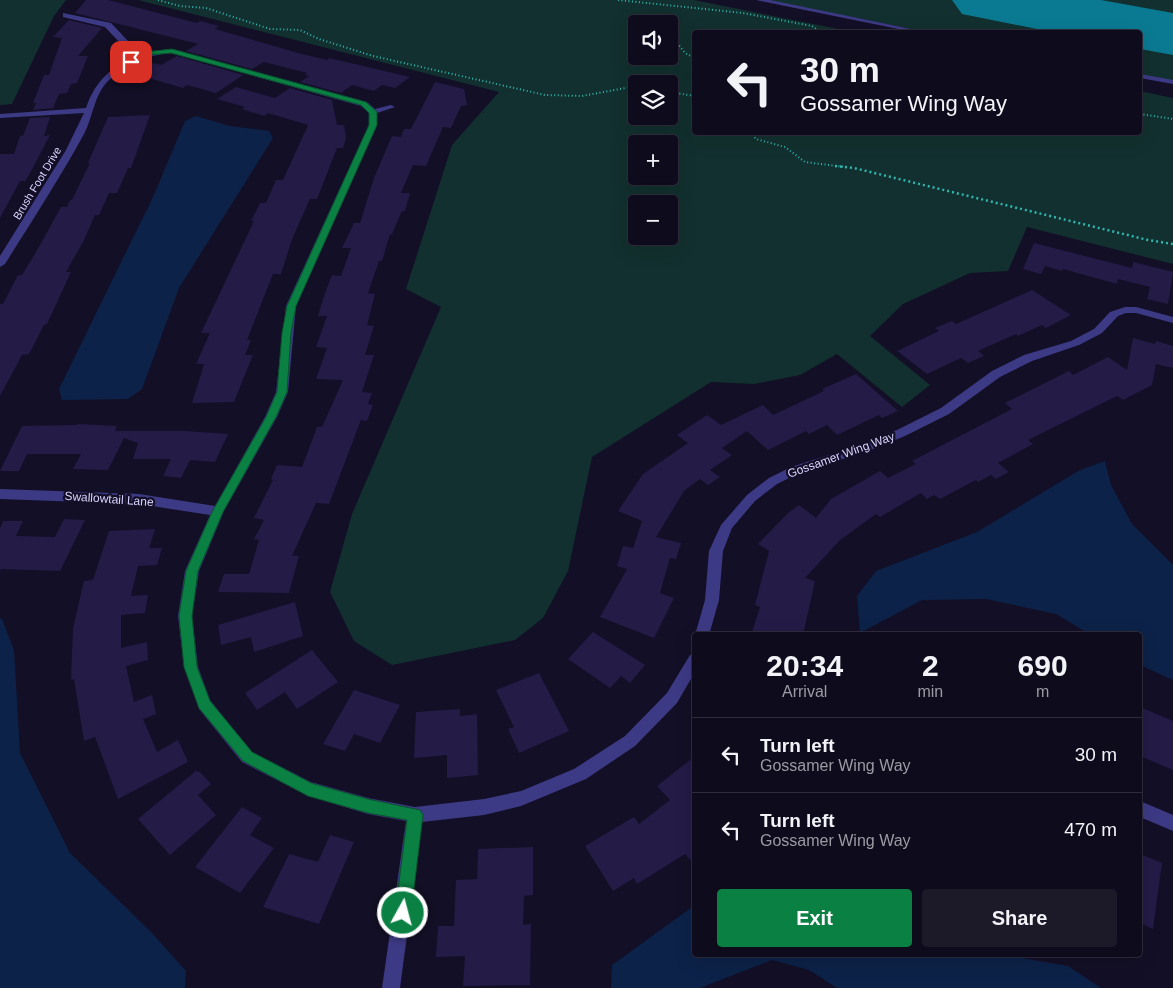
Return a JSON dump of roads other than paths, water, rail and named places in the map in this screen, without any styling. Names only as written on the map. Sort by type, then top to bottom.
[{"type":"street","points":[[759,0],[912,30]]},
{"type":"street","points":[[66,15],[108,26],[126,44],[147,53]]},
{"type":"street","points":[[0,116],[88,110],[102,83],[117,69],[147,53],[172,51],[364,104],[373,112],[373,125],[291,306],[282,392],[271,417],[218,512],[192,571],[185,616],[191,667],[204,704],[248,757],[308,789],[368,806],[415,815],[484,806],[521,798],[580,774],[630,741],[672,698],[692,664]]},
{"type":"street","points":[[1142,76],[1173,82]]},
{"type":"street","points":[[373,112],[391,107]]},
{"type":"street","name":"Brush Foot Drive","points":[[0,264],[66,158],[81,130],[88,110]]},
{"type":"street","name":"Gossamer Wing Way","points":[[703,632],[712,600],[716,551],[727,525],[751,498],[772,481],[795,470],[864,448],[901,433],[945,411],[996,374],[1028,358],[1075,343],[1098,331],[1114,314],[1125,310],[1136,310],[1173,320]]},
{"type":"street","name":"Swallowtail Lane","points":[[0,494],[139,499],[218,512]]},
{"type":"street","points":[[1142,810],[1173,823]]},
{"type":"street","points":[[392,988],[415,815]]},
{"type":"water","points":[[196,116],[230,126],[269,131],[273,138],[179,288],[142,389],[128,399],[62,400],[59,389],[153,197],[185,121]]},
{"type":"water","points":[[1105,461],[1111,485],[1132,524],[1173,565],[1173,680],[1142,666],[1142,632],[1086,632],[1056,614],[986,599],[922,600],[860,632],[857,596],[876,571],[977,532],[1080,470]]},
{"type":"water","points":[[0,618],[14,650],[20,753],[70,853],[152,933],[186,971],[185,988],[0,988]]},
{"type":"water","points":[[692,907],[692,957],[1016,957],[1068,966],[1101,988],[837,988],[809,970],[772,960],[700,988],[611,988],[612,965]]}]
